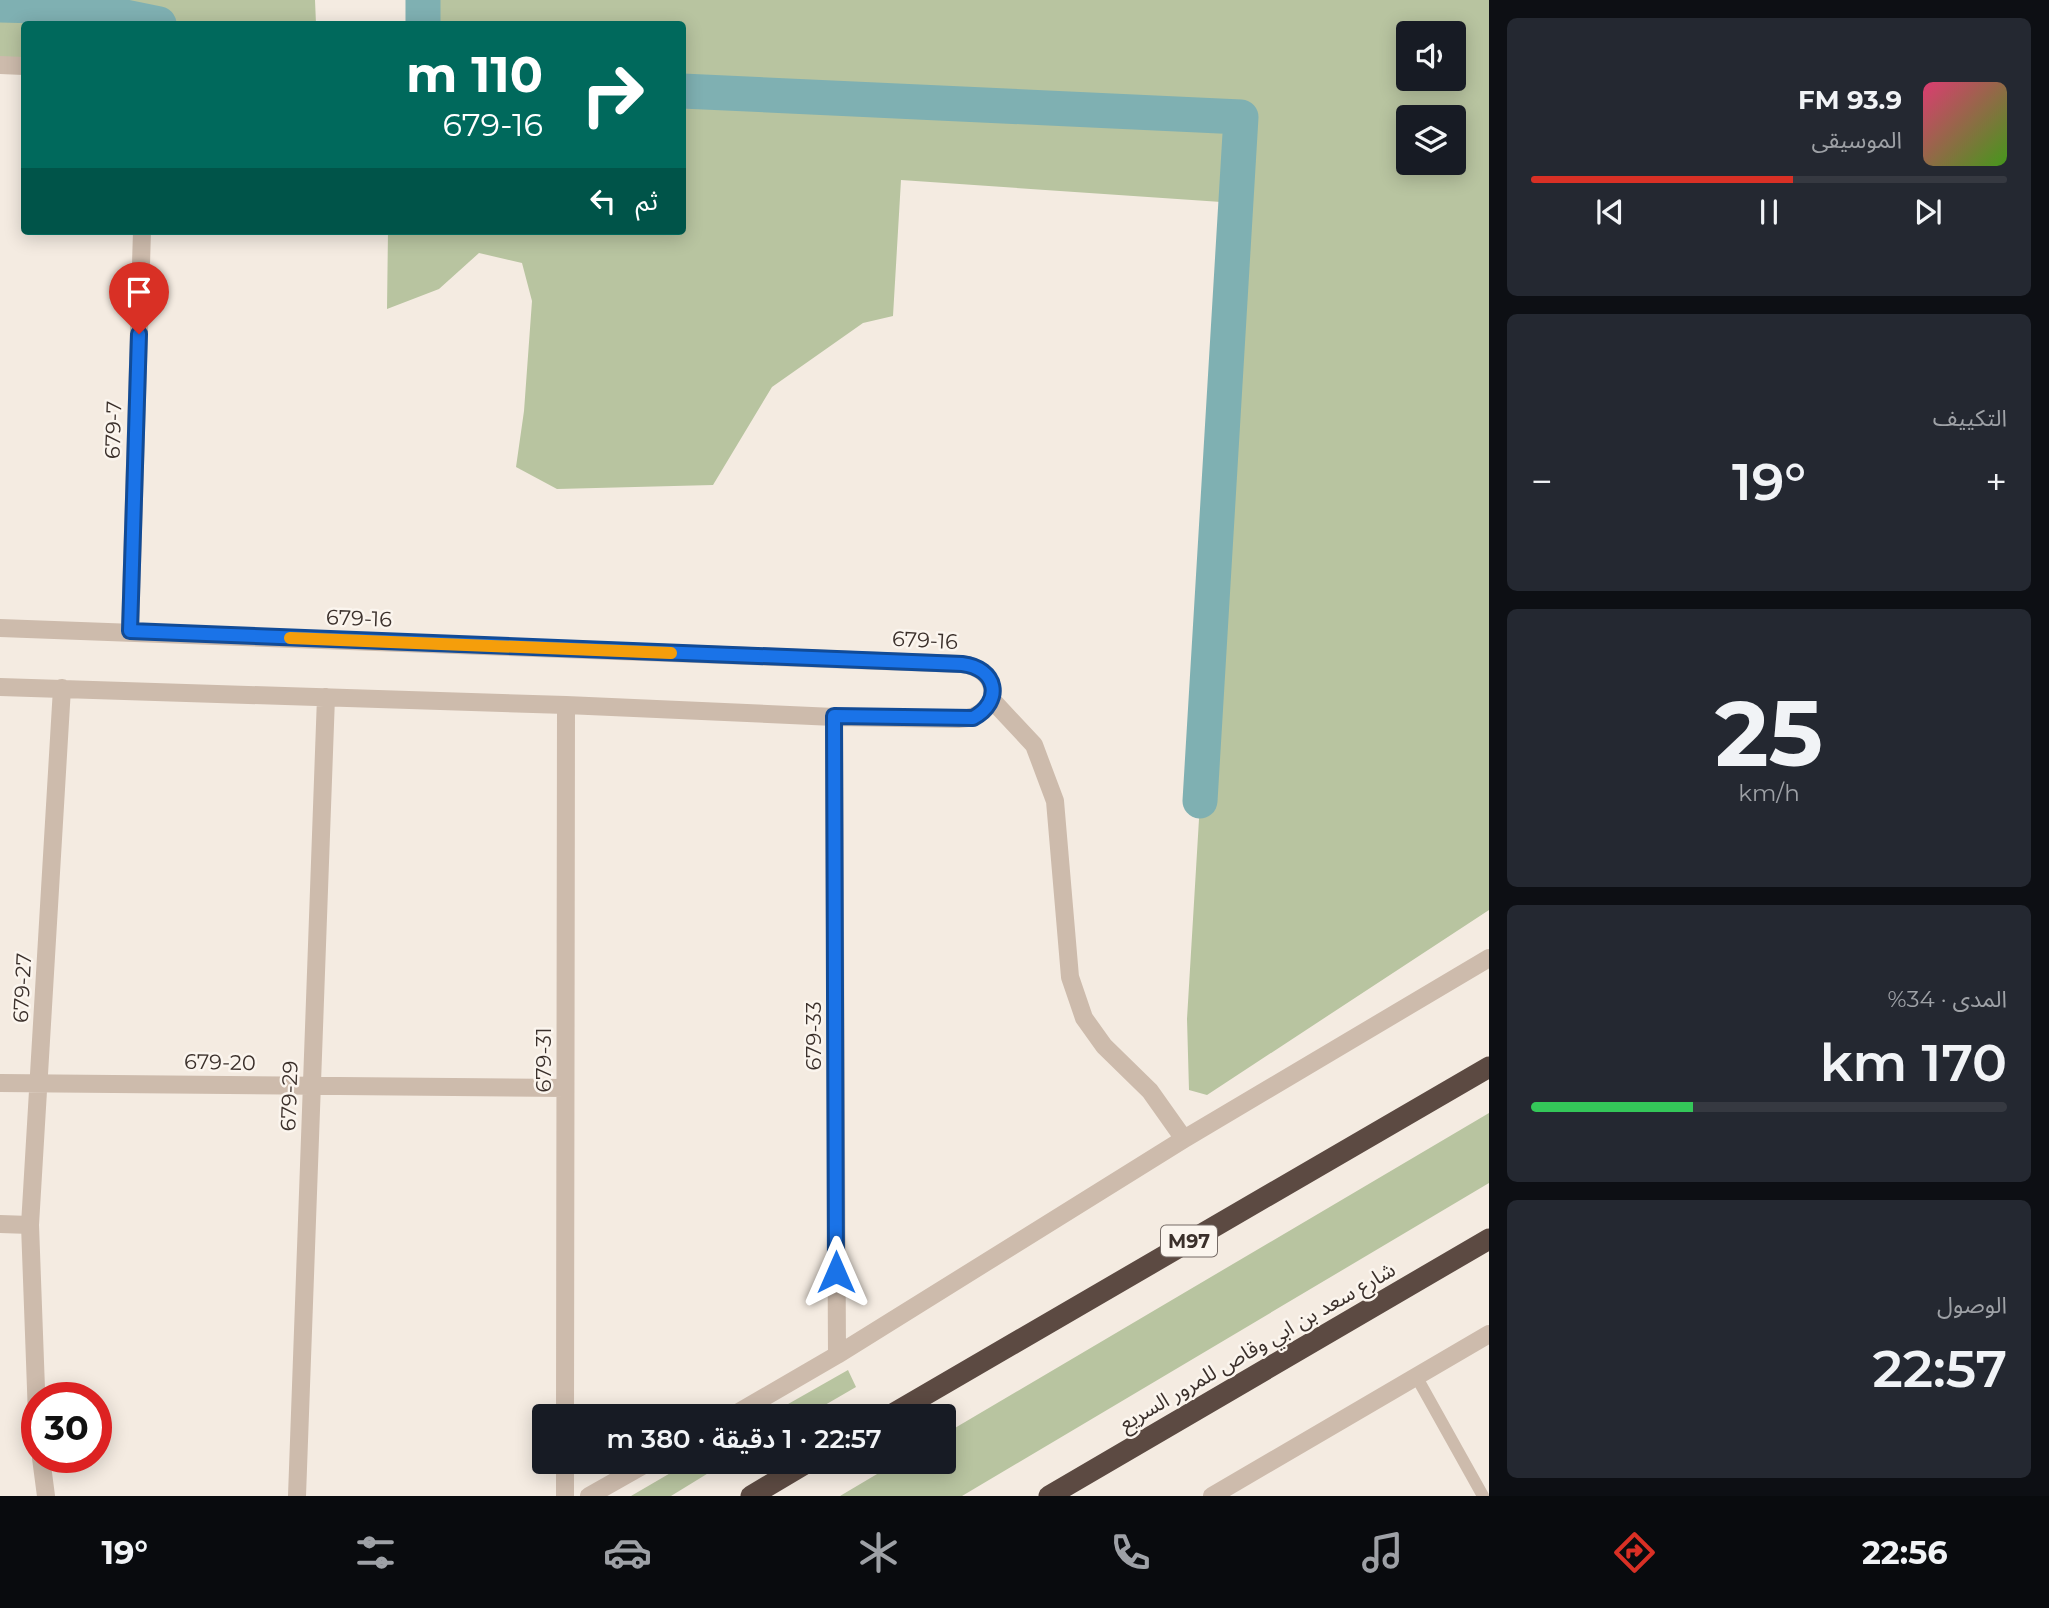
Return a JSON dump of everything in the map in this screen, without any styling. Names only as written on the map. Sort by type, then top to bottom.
[{"type":"highway","name":"M97","points":[[910,1404],[1489,1067]]},
{"type":"highway","name":"شارع سعد بن ابي وقاص للمرور السريع","points":[[1049,1496],[1489,1239]]},
{"type":"highway","points":[[751,1496],[788,1474]]},
{"type":"street","points":[[0,65],[21,66]]},
{"type":"street","name":"679-7","points":[[130,631],[142,235]]},
{"type":"street","name":"679-16","points":[[0,628],[962,664],[975,666],[987,674],[992,686],[992,700]]},
{"type":"street","points":[[0,687],[834,716],[973,718],[985,711],[992,700],[1034,745],[1055,801],[1070,977],[1084,1018],[1104,1046],[1150,1091],[1184,1139]]},
{"type":"street","name":"679-27","points":[[36,1382],[30,1225],[62,688]]},
{"type":"street","name":"679-29","points":[[297,1496],[326,697]]},
{"type":"street","name":"679-31","points":[[565,1404],[566,705]]},
{"type":"street","name":"679-33","points":[[834,716],[837,1355]]},
{"type":"street","points":[[753,1404],[837,1355],[1184,1139],[1489,958]]},
{"type":"street","name":"679-20","points":[[0,1083],[565,1088]]},
{"type":"street","points":[[0,1224],[30,1225]]},
{"type":"street","points":[[1212,1496],[1489,1334]]},
{"type":"street","points":[[43,1473],[46,1496]]},
{"type":"street","points":[[565,1474],[565,1496]]},
{"type":"street","points":[[589,1496],[628,1474]]},
{"type":"lane","points":[[1416,1376],[1483,1496]]},
{"type":"green space","points":[[0,0],[315,0],[316,21],[21,21],[21,59],[0,58]]},
{"type":"green space","points":[[407,0],[1489,0],[1489,910],[1207,1095],[1189,1090],[1187,1019],[1236,203],[901,180],[893,316],[863,323],[772,387],[713,485],[557,489],[516,467],[524,411],[532,301],[522,263],[479,253],[439,289],[387,309],[388,235],[686,235],[686,21],[408,21]]},
{"type":"green space","points":[[1489,1113],[1489,1183],[962,1496],[840,1496],[877,1474],[956,1474],[956,1427]]},
{"type":"green space","points":[[848,1370],[856,1387],[827,1404],[788,1404]]},
{"type":"green space","points":[[669,1474],[707,1474],[671,1496],[631,1496]]},
{"type":"waterway","points":[[423,0],[423,21]]},
{"type":"waterway","points":[[0,5],[77,7],[145,21]]},
{"type":"waterway","points":[[686,91],[1241,117],[1200,801]]},
{"type":"slow traffic","points":[[290,638],[671,653]]},
{"type":"route","points":[[139,334],[130,631],[962,664],[975,666],[987,674],[992,686],[992,700],[985,711],[973,718],[834,716],[836,1272]]}]
